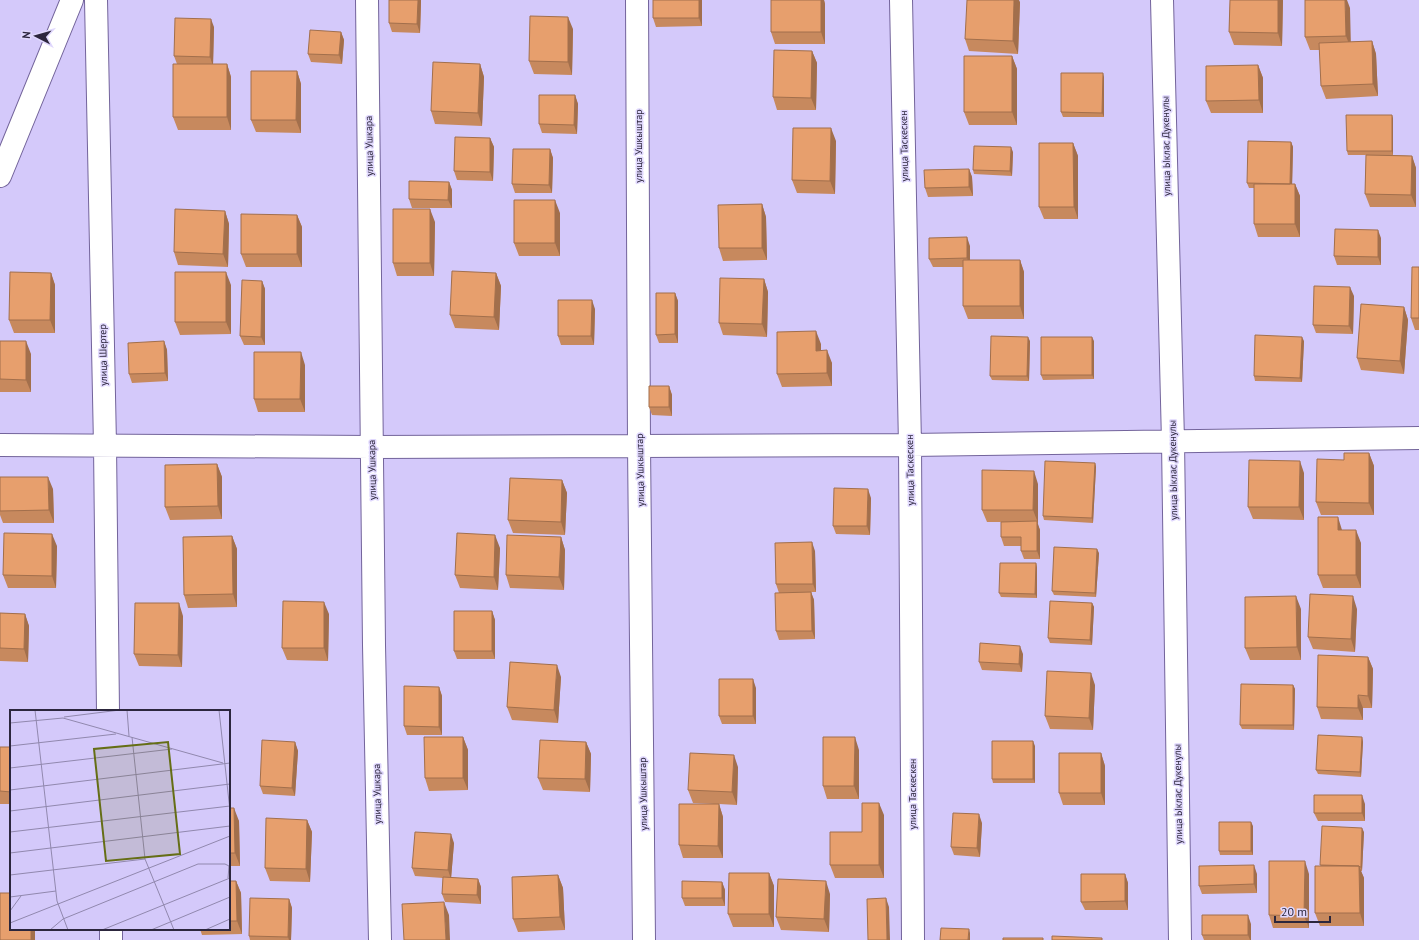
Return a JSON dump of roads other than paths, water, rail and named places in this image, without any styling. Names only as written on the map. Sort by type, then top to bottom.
[{"type":"street","points":[[0,176],[72,0]]},
{"type":"street","name":"улица Шертер","points":[[96,0],[105,446],[108,710]]},
{"type":"street","name":"улица Ушкара","points":[[367,0],[380,940]]},
{"type":"street","name":"улица Ушкыштар","points":[[637,0],[639,445],[644,940]]},
{"type":"street","name":"улица Таскескен","points":[[901,0],[910,445],[913,940]]},
{"type":"street","name":"улица Ыклас Дукенулы","points":[[1162,0],[1173,441],[1180,940]]},
{"type":"street","points":[[0,445],[372,447],[910,445],[1419,438]]}]
